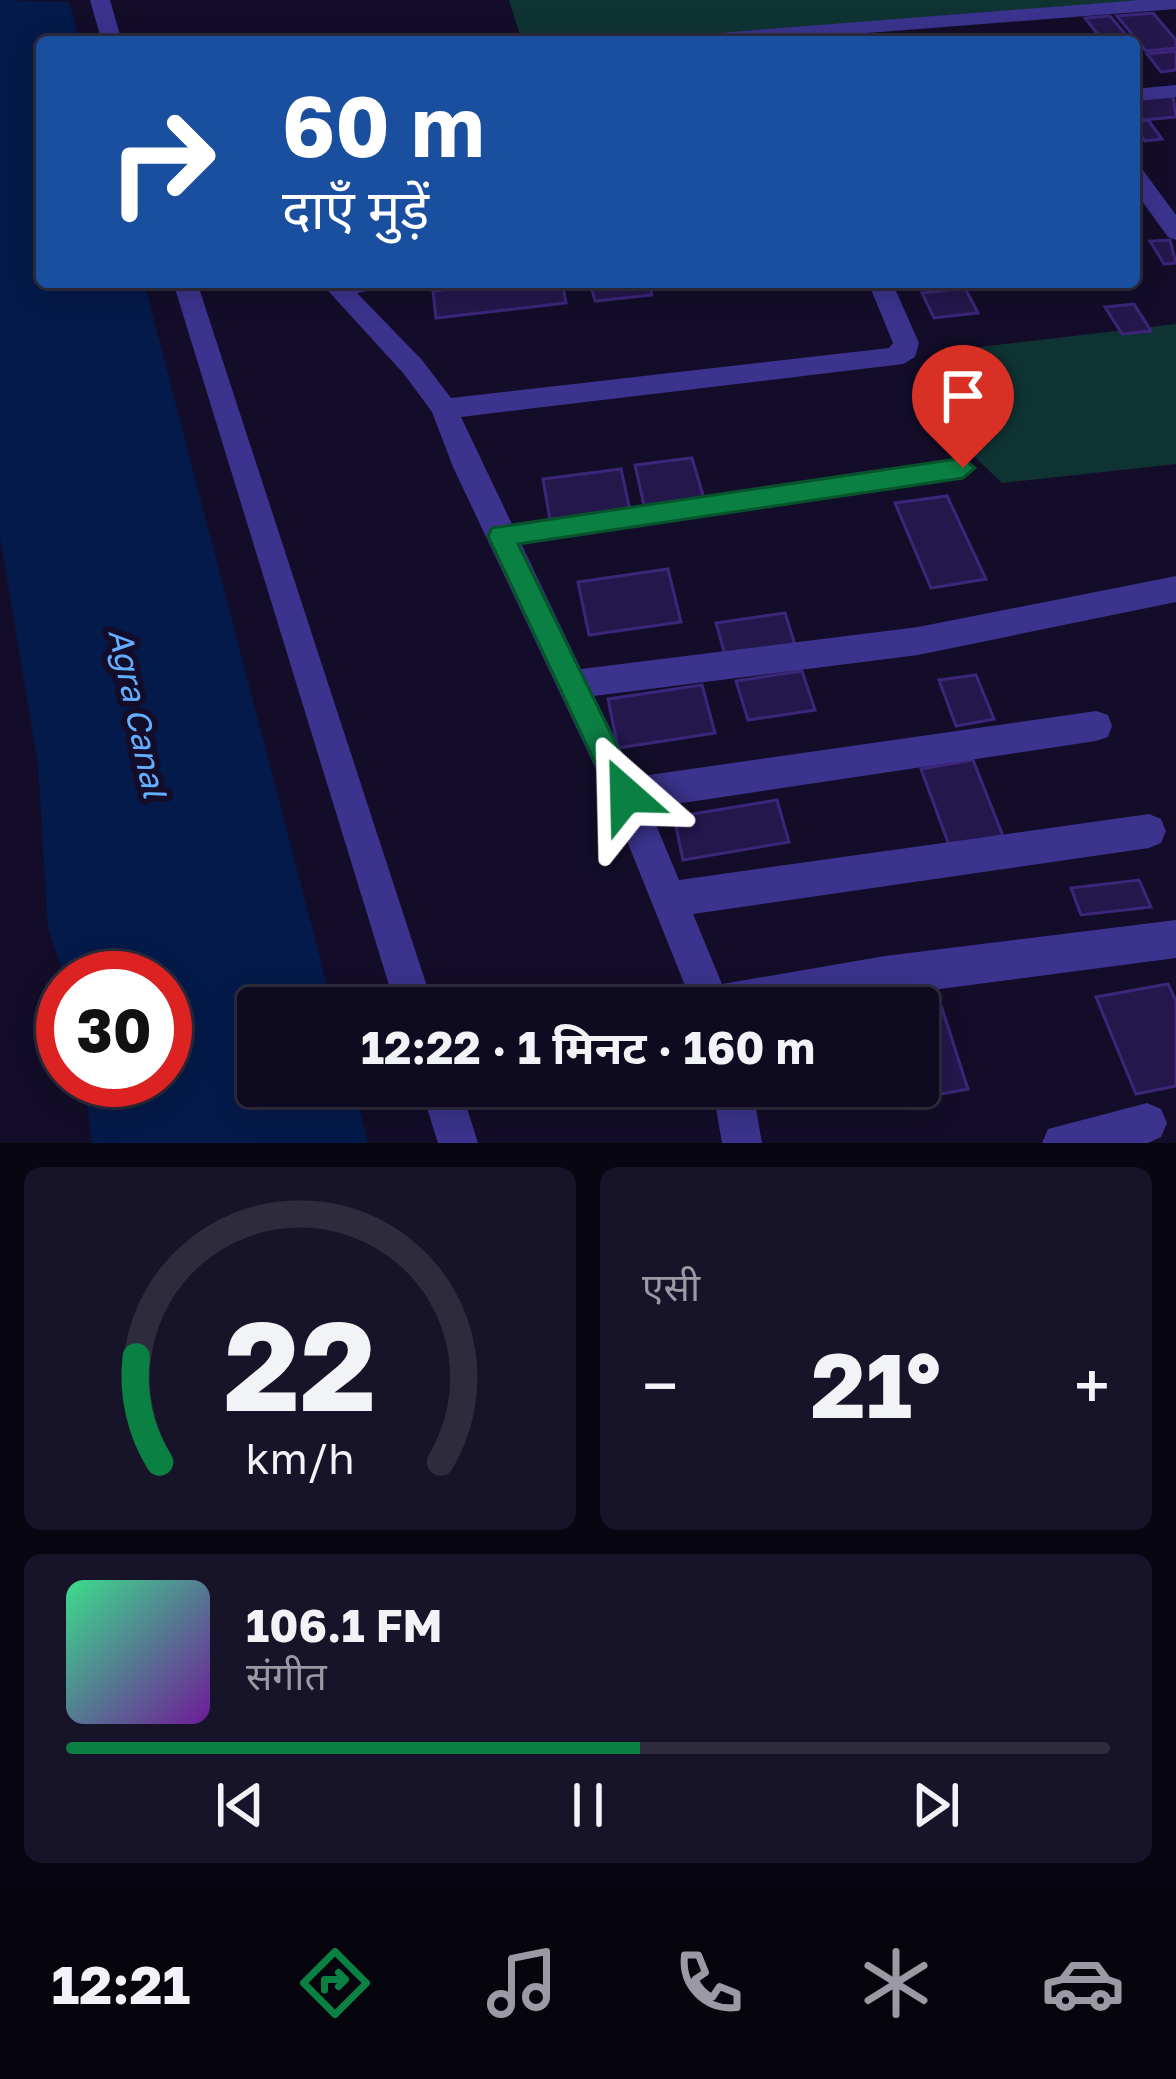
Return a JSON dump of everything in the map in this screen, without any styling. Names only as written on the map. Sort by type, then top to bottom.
[{"type":"street","points":[[100,0],[110,36]]},
{"type":"street","points":[[783,36],[1176,3]]},
{"type":"street","points":[[1012,16],[1027,36]]},
{"type":"street","points":[[1140,94],[1176,91]]},
{"type":"street","points":[[1140,182],[1176,232]]},
{"type":"street","points":[[187,288],[409,987]]},
{"type":"street","points":[[338,288],[413,367],[444,409],[626,795],[706,987]]},
{"type":"street","points":[[444,409],[894,357],[906,351],[906,344],[883,288]]},
{"type":"street","points":[[573,684],[918,641],[1176,589]]},
{"type":"street","points":[[626,795],[1096,726]]},
{"type":"street","points":[[671,899],[1149,831]]},
{"type":"street","points":[[803,987],[1176,939]]},
{"type":"street","points":[[447,1107],[458,1143]]},
{"type":"street","points":[[736,1107],[742,1143]]},
{"type":"street","points":[[1062,1143],[1147,1123]]},
{"type":"lane","points":[[501,536],[963,468]]},
{"type":"green space","points":[[509,0],[1163,0],[708,36],[520,36]]},
{"type":"green space","points":[[1176,324],[1176,464],[1002,483],[955,438],[934,367],[945,351]]},
{"type":"water","name":"Agra Canal","points":[[0,0],[69,2],[78,36],[36,36],[36,288],[146,288],[328,987],[237,987],[237,1107],[359,1107],[368,1143],[92,1143],[87,1107],[192,1107],[192,951],[56,951],[48,929],[38,764],[0,536]]},
{"type":"building","points":[[1153,13],[1176,40],[1176,48],[1146,51],[1140,36],[1134,36],[1117,16]]},
{"type":"building","points":[[1110,16],[1127,36],[1099,36],[1085,18]]},
{"type":"building","points":[[1176,51],[1176,70],[1161,72],[1147,54]]},
{"type":"building","points":[[1173,96],[1176,117],[1143,120],[1140,99]]},
{"type":"building","points":[[1148,120],[1162,139],[1145,141],[1140,121]]},
{"type":"building","points":[[1170,240],[1176,263],[1164,264],[1150,241]]},
{"type":"building","points":[[563,288],[566,303],[436,318],[433,291]]},
{"type":"building","points":[[592,288],[650,288],[652,295],[595,301]]},
{"type":"building","points":[[965,288],[978,313],[934,318],[922,293]]},
{"type":"building","points":[[1134,304],[1151,331],[1122,334],[1105,307]]},
{"type":"building","points":[[692,458],[705,502],[645,510],[635,465]]},
{"type":"building","points":[[621,469],[630,510],[550,520],[543,479]]},
{"type":"building","points":[[947,496],[986,579],[931,588],[895,503]]},
{"type":"building","points":[[668,569],[681,622],[589,635],[578,582]]},
{"type":"building","points":[[785,613],[796,648],[726,658],[716,623]]},
{"type":"building","points":[[802,671],[815,710],[748,720],[736,681]]},
{"type":"building","points":[[976,675],[994,719],[956,726],[939,680]]},
{"type":"building","points":[[702,685],[715,733],[618,748],[608,699]]},
{"type":"building","points":[[973,760],[1003,836],[949,845],[921,769]]},
{"type":"building","points":[[777,800],[789,842],[683,860],[674,817]]},
{"type":"building","points":[[1139,880],[1151,907],[1081,915],[1071,888]]},
{"type":"building","points":[[1168,984],[1176,1001],[1176,1086],[1136,1094],[1096,997]]},
{"type":"building","points":[[939,1002],[968,1089],[939,1094]]},
{"type":"route","points":[[626,795],[501,536],[963,468]]}]
